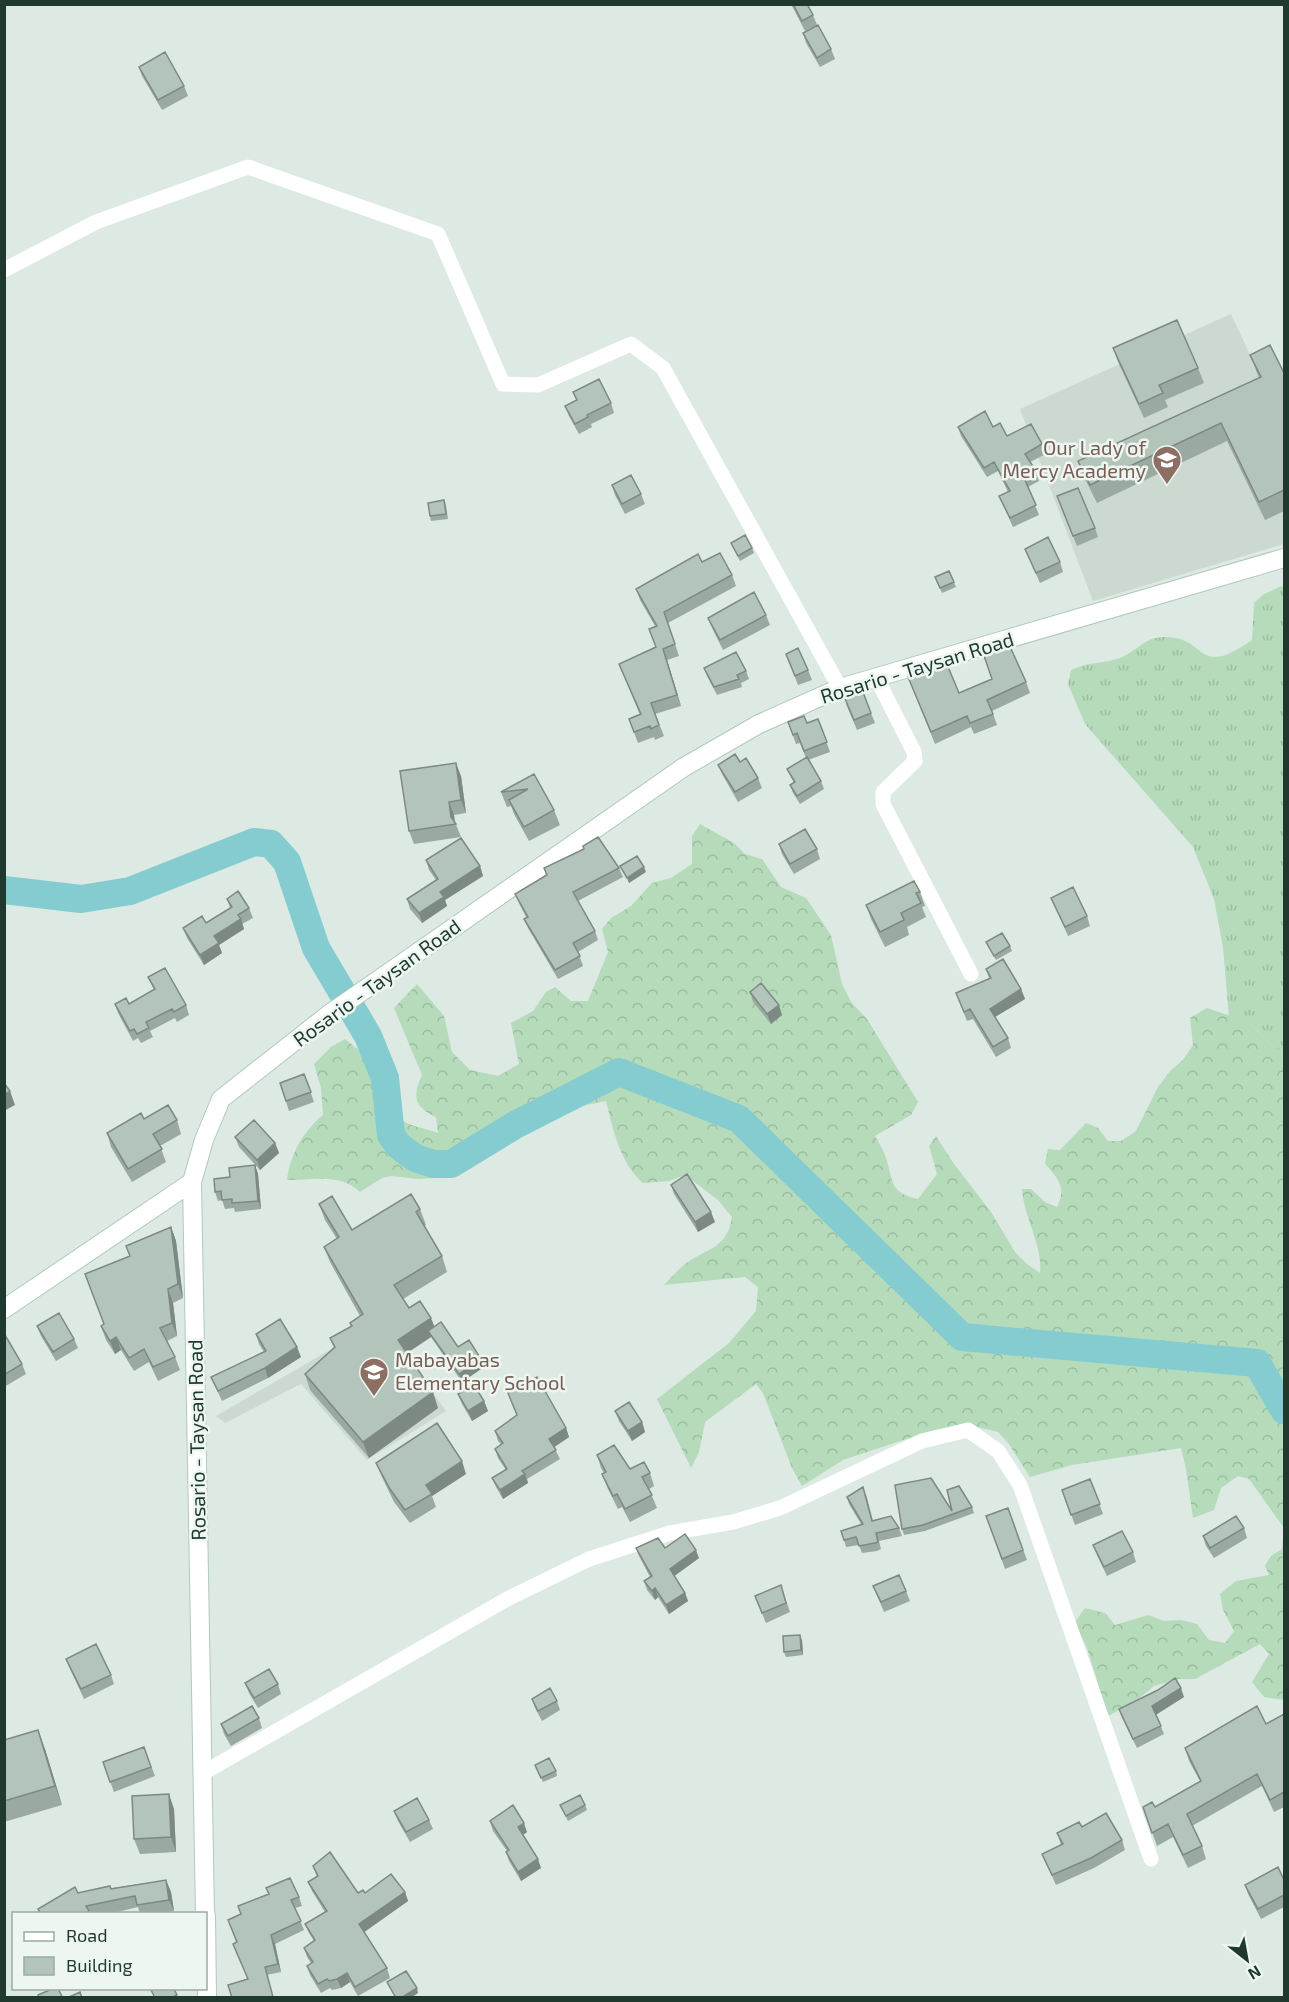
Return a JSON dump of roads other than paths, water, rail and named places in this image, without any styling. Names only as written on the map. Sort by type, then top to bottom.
[{"type":"main road","name":"Rosario - Taysan Road","points":[[206,1912],[192,1182],[204,1140],[221,1099],[328,1016],[684,767],[759,724],[840,688],[1284,558]]},
{"type":"main road","points":[[4,1309],[192,1182]]},
{"type":"street","points":[[4,270],[96,222],[248,167],[438,234],[503,384],[538,385],[631,344],[663,368],[840,688]]},
{"type":"street","points":[[876,677],[914,752],[915,761],[883,792],[883,804],[971,974]]},
{"type":"street","points":[[203,1773],[489,1609],[589,1559],[670,1533],[733,1522],[780,1508],[922,1441],[968,1430],[998,1451],[1020,1485],[1151,1859]]},
{"type":"waterway","points":[[4,890],[81,899],[130,891],[254,842],[271,844],[287,862],[316,948],[368,1036],[385,1078],[391,1135],[399,1146],[415,1158],[433,1164],[451,1164],[515,1125],[619,1072],[739,1119],[962,1337],[1257,1363],[1284,1410]]},
{"type":"place","name":"Our Lady of Mercy Academy","points":[[1167,486]]},
{"type":"place","name":"Mabayabas Elementary School","points":[[374,1398]]}]
